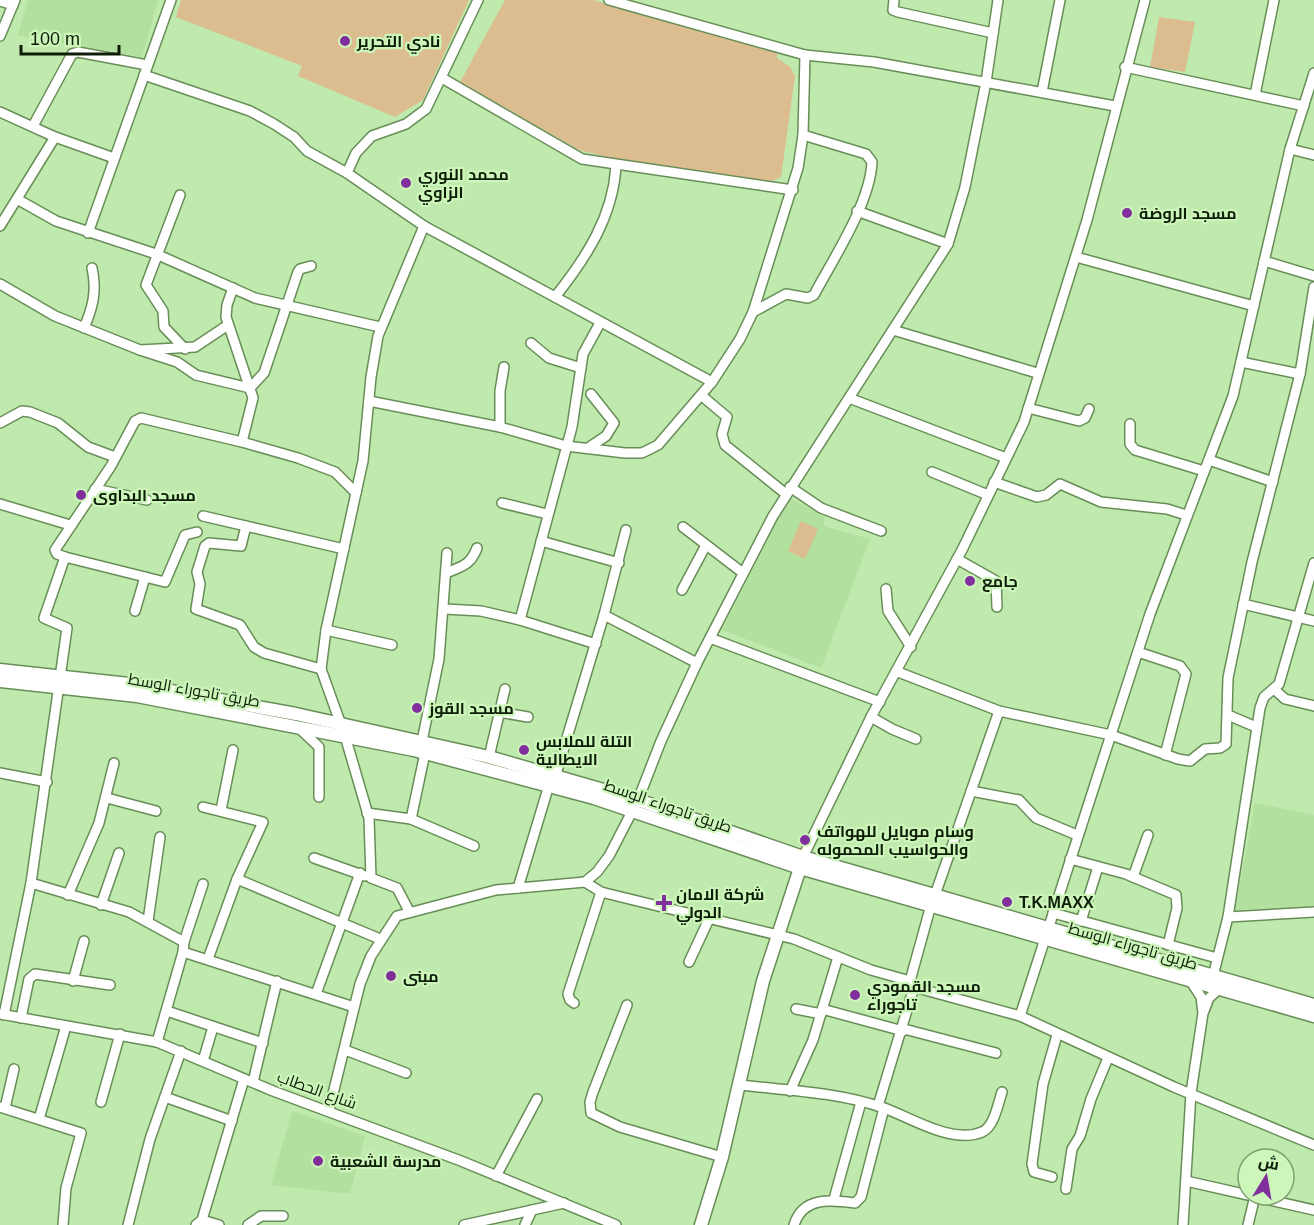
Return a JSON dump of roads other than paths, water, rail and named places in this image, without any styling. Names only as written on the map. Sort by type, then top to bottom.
[{"type":"main road","points":[[0,670],[60,681],[138,685],[340,723],[424,747],[489,757],[553,780]]},
{"type":"main road","name":"طريق تاجوراء الوسط","points":[[0,681],[60,681],[345,736],[424,747],[553,780],[635,805],[801,863],[1046,932],[1190,980],[1314,1016]]},
{"type":"main road","points":[[701,1225],[722,1157],[763,981],[801,863]]},
{"type":"main road","points":[[1046,932],[1314,1005]]},
{"type":"street","points":[[88,233],[171,0]]},
{"type":"street","points":[[347,173],[356,153],[372,136],[406,124],[426,109],[478,0]]},
{"type":"street","points":[[609,0],[805,55],[874,62],[1115,106]]},
{"type":"street","points":[[894,0],[893,10],[898,12],[993,33]]},
{"type":"street","points":[[329,1110],[354,1007],[371,956],[397,916],[409,911],[518,888],[564,886],[585,882],[597,872],[609,856],[635,805],[665,731],[697,663],[788,491],[948,244],[965,187],[986,82],[998,0]]},
{"type":"street","points":[[1042,92],[1060,0]]},
{"type":"street","points":[[801,863],[871,717],[898,672],[957,559],[1028,408],[1037,373],[1076,257],[1125,67],[1145,0]]},
{"type":"street","points":[[1255,96],[1274,0]]},
{"type":"street","points":[[0,1],[14,2],[0,36]]},
{"type":"street","points":[[33,126],[72,54],[78,52],[145,70],[250,111],[294,136],[308,151],[347,173],[424,226],[712,382]]},
{"type":"street","points":[[369,401],[500,427],[566,446],[625,453],[650,450],[658,445],[712,382],[740,339],[753,312],[793,190],[802,135],[805,55]]},
{"type":"street","points":[[1125,67],[1304,106]]},
{"type":"street","points":[[1020,1016],[1138,652],[1186,515],[1233,396],[1290,149],[1313,77]]},
{"type":"street","points":[[442,78],[564,151],[582,159],[616,166],[793,190]]},
{"type":"street","points":[[0,112],[55,137],[114,158]]},
{"type":"street","points":[[753,312],[786,294],[812,297],[857,211],[872,166],[869,156],[802,135]]},
{"type":"street","points":[[0,226],[55,137]]},
{"type":"street","points":[[1290,149],[1314,155]]},
{"type":"street","points":[[555,297],[578,269],[611,204],[616,166]]},
{"type":"street","points":[[180,195],[146,285],[163,311],[165,329],[185,349]]},
{"type":"street","points":[[17,200],[56,221],[156,254],[255,298],[380,327]]},
{"type":"street","points":[[857,211],[948,244]]},
{"type":"street","points":[[371,878],[371,831],[367,813],[345,736],[321,669],[326,630],[356,494],[380,327],[424,226]]},
{"type":"street","points":[[1076,257],[1254,306]]},
{"type":"street","points":[[1264,261],[1314,276]]},
{"type":"street","points":[[250,388],[264,373],[298,272],[300,269],[311,266]]},
{"type":"street","points":[[84,328],[93,307],[96,287],[92,268]]},
{"type":"street","points":[[0,284],[55,316],[140,350],[177,362],[196,375],[250,388]]},
{"type":"street","points":[[898,672],[999,711],[1111,735],[1165,755],[1190,761],[1205,749],[1223,747],[1228,740],[1228,678],[1243,604],[1300,374],[1314,287]]},
{"type":"street","points":[[233,288],[225,310],[250,388],[253,405],[242,442]]},
{"type":"street","points":[[520,620],[572,427],[583,354],[600,323]]},
{"type":"street","points":[[140,350],[195,347],[228,325]]},
{"type":"street","points":[[893,330],[1037,373]]},
{"type":"street","points":[[531,343],[549,358],[580,368]]},
{"type":"street","points":[[1241,362],[1300,374]]},
{"type":"street","points":[[500,427],[500,391],[504,367]]},
{"type":"street","points":[[588,447],[606,436],[614,423],[591,394]]},
{"type":"street","points":[[702,396],[727,417],[722,434],[725,445],[788,491],[821,508],[880,531]]},
{"type":"street","points":[[849,398],[1006,458]]},
{"type":"street","points":[[1028,408],[1079,421],[1085,418],[1089,409]]},
{"type":"street","points":[[0,423],[22,411],[30,412],[58,423],[88,447],[114,457]]},
{"type":"street","points":[[197,532],[185,535],[167,581],[65,557],[57,554],[55,550],[138,418],[242,442],[335,472],[356,494]]},
{"type":"street","points":[[1130,424],[1130,444],[1135,450],[1204,471]]},
{"type":"street","points":[[1209,460],[1273,482]]},
{"type":"street","points":[[932,472],[988,495]]},
{"type":"street","points":[[994,482],[1037,497],[1046,495],[1060,484],[1101,502],[1167,509],[1186,515]]},
{"type":"street","points":[[95,489],[147,500]]},
{"type":"street","points":[[502,503],[547,514]]},
{"type":"street","points":[[0,504],[70,525]]},
{"type":"street","points":[[203,516],[344,549]]},
{"type":"street","points":[[246,526],[242,546],[209,543],[205,546],[196,572],[200,584],[195,609],[240,625],[254,647],[264,653],[321,669]]},
{"type":"street","points":[[682,527],[743,573]]},
{"type":"street","points":[[518,888],[596,644],[626,530]]},
{"type":"street","points":[[541,541],[619,563]]},
{"type":"street","points":[[682,590],[706,545]]},
{"type":"street","points":[[446,573],[464,568],[472,559],[477,548]]},
{"type":"street","points":[[411,819],[439,659],[445,609],[447,553]]},
{"type":"street","points":[[2,1015],[31,883],[67,628],[44,618],[65,557]]},
{"type":"street","points":[[957,559],[996,581],[997,607]]},
{"type":"street","points":[[1213,976],[1228,917],[1256,727],[1262,701],[1275,690],[1314,563]]},
{"type":"street","points":[[135,611],[145,577]]},
{"type":"street","points":[[886,589],[888,611],[911,647]]},
{"type":"street","points":[[1243,604],[1314,621]]},
{"type":"street","points":[[445,609],[481,611],[520,620],[596,644]]},
{"type":"street","points":[[603,615],[697,663]]},
{"type":"street","points":[[326,630],[392,645]]},
{"type":"street","points":[[710,638],[880,702]]},
{"type":"street","points":[[1138,652],[1180,666],[1186,674],[1165,755]]},
{"type":"street","points":[[489,757],[505,689]]},
{"type":"street","points":[[1275,690],[1285,699],[1314,706]]},
{"type":"street","points":[[794,1225],[804,1208],[834,1199],[855,1203],[861,1197],[933,900],[999,711]]},
{"type":"street","points":[[499,712],[528,717]]},
{"type":"street","points":[[1228,715],[1256,727]]},
{"type":"street","points":[[871,717],[916,739]]},
{"type":"street","points":[[295,725],[319,747],[319,797]]},
{"type":"street","points":[[221,810],[233,750]]},
{"type":"street","points":[[68,895],[107,798],[114,763]]},
{"type":"street","points":[[0,773],[46,782]]},
{"type":"street","points":[[971,791],[1019,800],[1036,818],[1077,835]]},
{"type":"street","points":[[107,798],[156,811]]},
{"type":"street","points":[[203,807],[262,821],[237,879],[208,959]]},
{"type":"street","points":[[367,813],[411,819],[474,846]]},
{"type":"street","points":[[1133,877],[1148,835]]},
{"type":"street","points":[[148,921],[160,837]]},
{"type":"street","points":[[101,905],[118,853]]},
{"type":"street","points":[[314,858],[397,888],[409,911]]},
{"type":"street","points":[[1070,859],[1133,877],[1176,895],[1176,908],[1168,945]]},
{"type":"street","points":[[1081,921],[1098,867]]},
{"type":"street","points":[[316,994],[360,873]]},
{"type":"street","points":[[237,879],[380,939]]},
{"type":"street","points":[[585,882],[601,892],[778,934],[912,984],[1020,1016],[1108,1058],[1314,1145]]},
{"type":"street","points":[[31,883],[129,912],[148,921],[184,947],[208,959],[354,1007]]},
{"type":"street","points":[[157,1042],[203,884]]},
{"type":"street","points":[[574,1003],[568,994],[601,892]]},
{"type":"street","points":[[1228,917],[1314,912]]},
{"type":"street","points":[[1053,913],[1217,958]]},
{"type":"street","points":[[689,962],[709,919]]},
{"type":"street","points":[[74,981],[84,941]]},
{"type":"street","points":[[790,1091],[813,1040],[838,957]]},
{"type":"street","points":[[21,1018],[30,977],[35,974],[110,985]]},
{"type":"street","points":[[1190,980],[1201,997],[1203,1013]]},
{"type":"street","points":[[219,1225],[199,1222],[232,1121],[263,1043],[277,981]]},
{"type":"street","points":[[1183,1225],[1191,1093],[1203,1013],[1209,998],[1219,988]]},
{"type":"street","points":[[627,1005],[593,1092],[591,1113],[620,1127],[722,1157]]},
{"type":"street","points":[[796,1009],[822,1012],[996,1053]]},
{"type":"street","points":[[166,1011],[263,1043]]},
{"type":"street","name":"شارع الحطاب","points":[[2,1015],[157,1042],[564,1203],[614,1225]]},
{"type":"street","points":[[39,1119],[66,1026]]},
{"type":"street","points":[[203,1061],[213,1027]]},
{"type":"street","points":[[101,1102],[120,1034]]},
{"type":"street","points":[[1052,1176],[1034,1172],[1032,1164],[1042,1090],[1057,1035]]},
{"type":"street","points":[[345,1050],[406,1073]]},
{"type":"street","points":[[128,1225],[138,1179],[181,1052]]},
{"type":"street","points":[[1066,1189],[1072,1149],[1080,1136],[1091,1099],[1108,1058]]},
{"type":"street","points":[[14,1069],[2,1107],[81,1134],[66,1188],[63,1225]]},
{"type":"street","points":[[740,1085],[861,1102],[881,1107],[933,1129],[975,1134],[988,1127],[1002,1092]]},
{"type":"street","points":[[165,1097],[232,1121]]},
{"type":"street","points":[[496,1176],[537,1099]]},
{"type":"street","points":[[834,1199],[861,1102]]},
{"type":"street","points":[[1186,1181],[1236,1192]]},
{"type":"street","points":[[464,1225],[564,1203]]},
{"type":"street","points":[[1296,1206],[1314,1210]]},
{"type":"street","points":[[1248,1225],[1252,1207]]},
{"type":"street","points":[[525,1225],[532,1210]]},
{"type":"street","points":[[248,1225],[261,1216],[283,1216]]},
{"type":"place","name":"نادي التحرير","points":[[345,41]]},
{"type":"place","name":"محمد النوري الزاوي","points":[[406,183]]},
{"type":"place","name":"مسجد الروضة","points":[[1127,213]]},
{"type":"place","name":"مسجد البداوى","points":[[81,495]]},
{"type":"place","name":"جامع","points":[[970,581]]},
{"type":"place","name":"مسجد القوز","points":[[417,708]]},
{"type":"place","name":"التلة للملابس الايطالية","points":[[524,750]]},
{"type":"place","name":"وسام موبايل للهواتف والحواسيب المحموله","points":[[805,840]]},
{"type":"place","name":"T.K.MAXX","points":[[1007,902]]},
{"type":"place","name":"شركة الامان الدولي","points":[[664,903]]},
{"type":"place","name":"مبنى","points":[[391,976]]},
{"type":"place","name":"مسجد القمودي تاجوراء","points":[[855,995]]},
{"type":"place","name":"مدرسة الشعبية","points":[[318,1161]]}]
